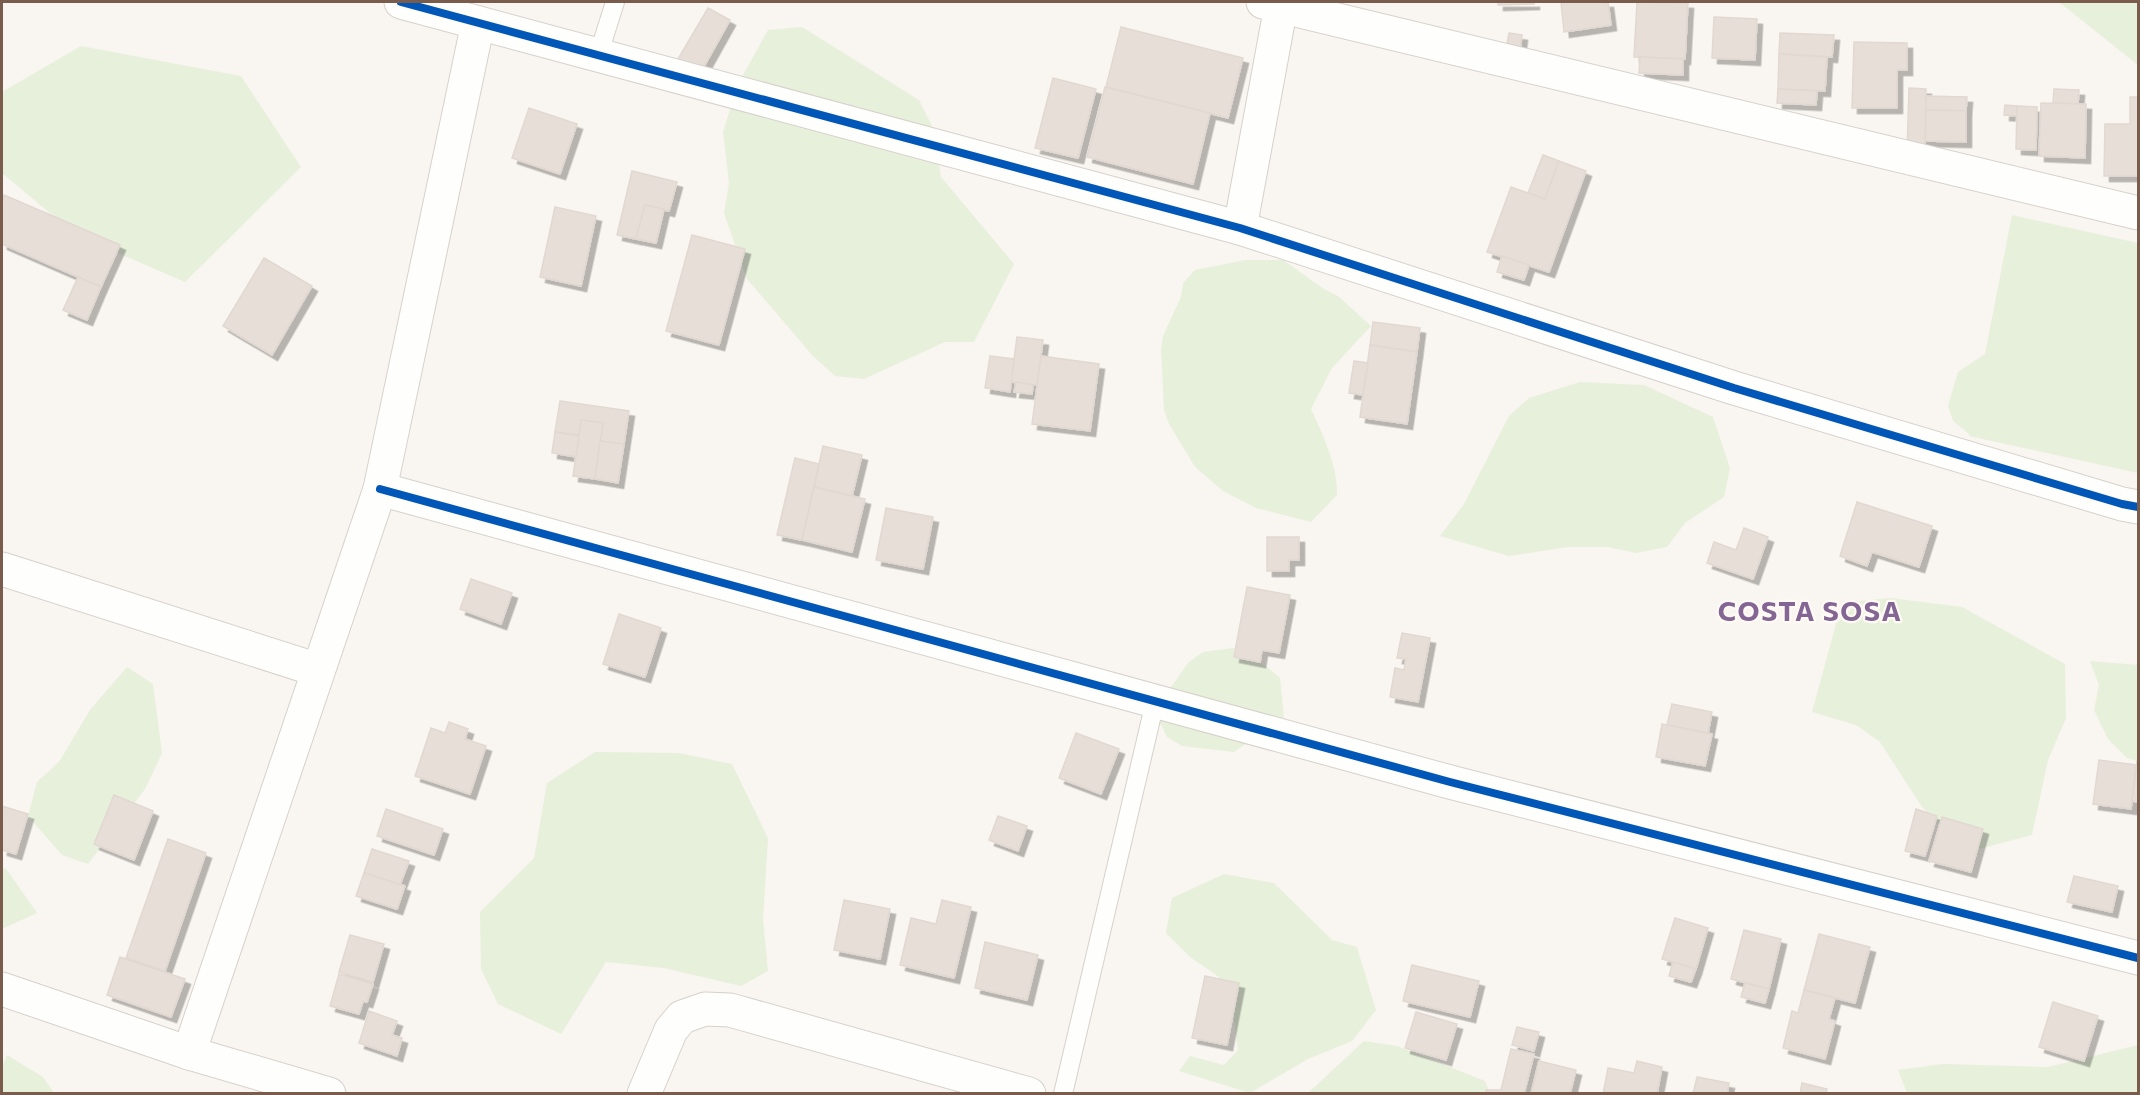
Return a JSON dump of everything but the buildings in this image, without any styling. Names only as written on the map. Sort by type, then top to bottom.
[{"type":"street","points":[[401,2],[1240,228],[1734,388],[2122,504],[2139,507]]},
{"type":"street","points":[[1240,228],[1272,4],[2139,213]]},
{"type":"street","points":[[189,1053],[380,489],[478,23]]},
{"type":"street","points":[[380,489],[1450,782],[2139,958]]},
{"type":"street","points":[[2,568],[318,670]]},
{"type":"street","points":[[2,990],[189,1053],[329,1094]]},
{"type":"street","points":[[644,1094],[671,1030],[682,1017],[705,1010],[730,1010],[1029,1094]]},
{"type":"lane","points":[[598,56],[615,2]]},
{"type":"lane","points":[[1063,1094],[1155,702]]},
{"type":"green space","points":[[2059,2],[2138,2],[2138,65]]},
{"type":"green space","points":[[802,27],[919,100],[933,128],[941,177],[1014,264],[974,342],[945,342],[864,379],[835,376],[813,356],[747,279],[724,213],[729,183],[723,132],[738,84],[768,30]]},
{"type":"green space","points":[[81,46],[241,76],[301,167],[185,282],[76,235],[2,173],[2,92]]},
{"type":"green space","points":[[2012,215],[2138,243],[2138,473],[1969,436],[1953,421],[1948,406],[1958,372],[1985,354]]},
{"type":"green space","points":[[1245,260],[1283,260],[1324,289],[1338,296],[1371,326],[1332,368],[1311,409],[1332,462],[1337,495],[1311,522],[1256,508],[1223,491],[1195,467],[1169,424],[1164,410],[1161,350],[1163,336],[1181,297],[1183,283],[1195,270]]},
{"type":"green space","points":[[1580,382],[1644,385],[1713,417],[1730,468],[1724,497],[1685,523],[1667,547],[1636,553],[1608,547],[1568,547],[1509,556],[1440,536],[1464,504],[1509,416],[1529,398]]},
{"type":"green space","points":[[1891,598],[1962,607],[2065,664],[2066,718],[2048,760],[2032,835],[1979,849],[1944,829],[1922,807],[1880,742],[1856,725],[1812,712],[1836,624],[1860,601]]},
{"type":"green space","points":[[1233,648],[1267,667],[1280,678],[1284,718],[1234,752],[1182,746],[1167,737],[1155,712],[1142,718],[1166,694],[1189,662],[1203,652]]},
{"type":"green space","points":[[2090,661],[2138,665],[2138,761],[2127,758],[2108,739],[2094,710],[2099,685]]},
{"type":"green space","points":[[127,667],[153,684],[162,753],[145,789],[88,864],[62,855],[28,816],[37,782],[59,762],[90,710]]},
{"type":"green space","points":[[595,752],[679,753],[732,764],[768,838],[763,918],[768,971],[741,986],[664,968],[606,962],[561,1034],[498,1004],[481,969],[480,912],[534,858],[547,783]]},
{"type":"green space","points":[[2,867],[7,870],[37,913],[2,929]]},
{"type":"green space","points":[[1224,874],[1274,883],[1332,940],[1357,947],[1376,1010],[1352,1041],[1308,1059],[1250,1093],[1179,1071],[1190,1056],[1224,1065],[1238,1050],[1232,1006],[1219,977],[1190,957],[1166,933],[1172,898]]},
{"type":"green space","points":[[1364,1041],[1397,1046],[1485,1081],[1490,1093],[1307,1094]]},
{"type":"green space","points":[[2138,1045],[2138,1093],[1907,1093],[1898,1070],[1943,1064],[2048,1067]]},
{"type":"green space","points":[[7,1055],[43,1077],[54,1093],[2,1093],[2,1067]]},
{"type":"cycle path","points":[[401,2],[1240,228],[1734,388],[2138,507]]},
{"type":"cycle path","points":[[380,489],[1450,782],[2138,958]]},
{"type":"district","name":"COSTA SOSA","points":[[1810,612]]}]
